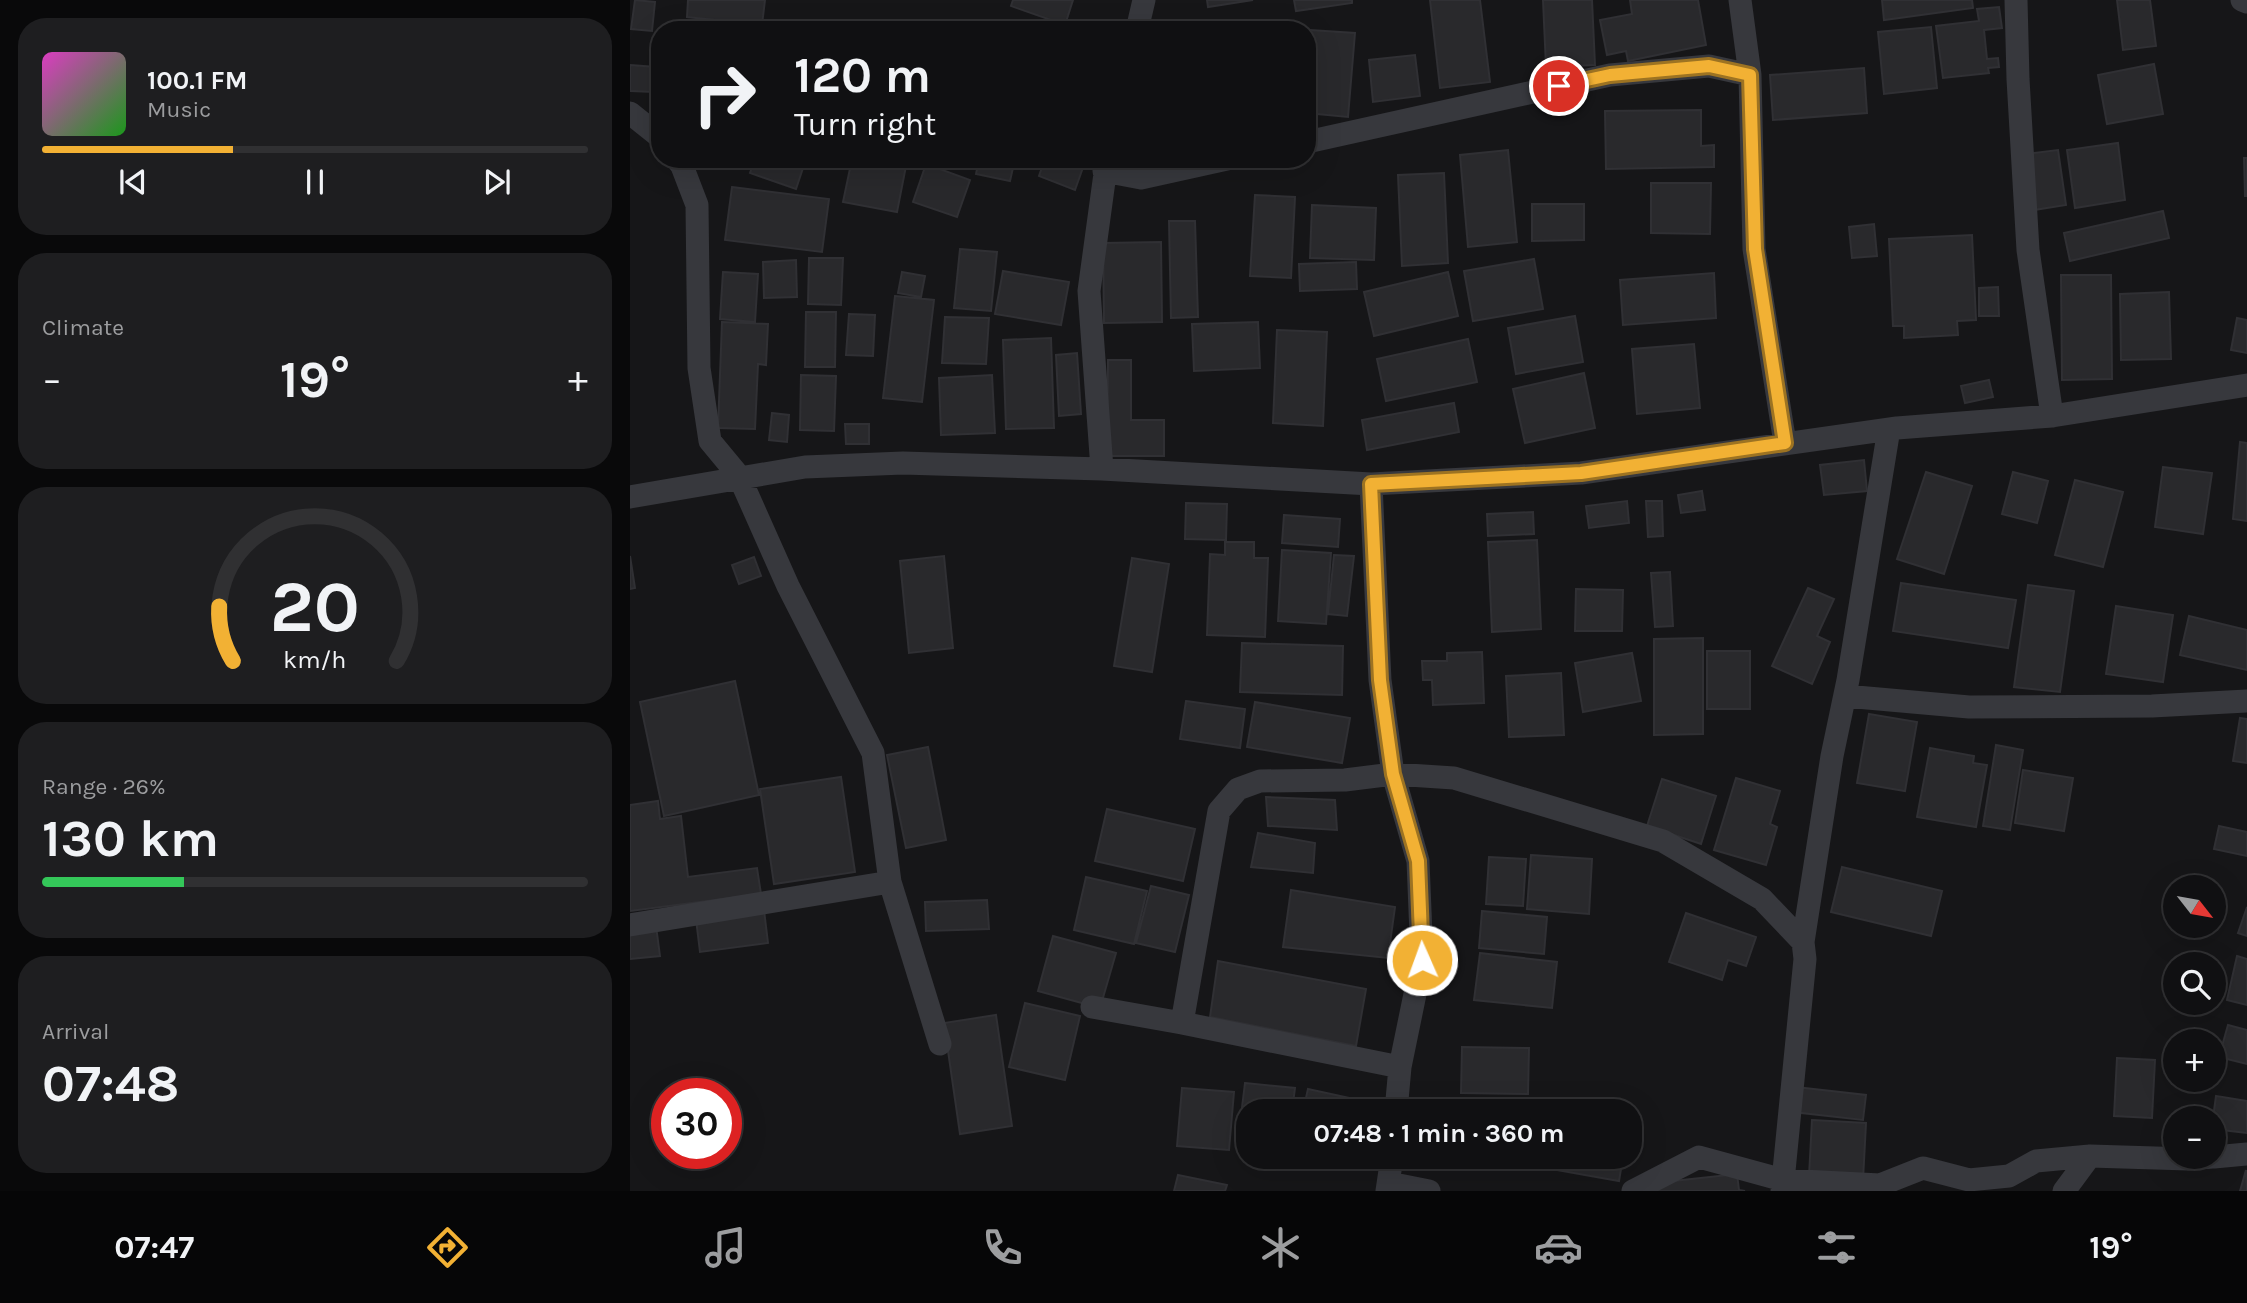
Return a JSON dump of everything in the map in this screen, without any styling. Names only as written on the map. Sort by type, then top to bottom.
[{"type":"street","points":[[1140,21],[1144,0]]},
{"type":"street","points":[[1740,0],[1750,75],[1755,249],[1785,443]]},
{"type":"street","points":[[2016,0],[2028,250],[2052,416]]},
{"type":"street","points":[[2242,0],[2247,2]]},
{"type":"street","points":[[1316,140],[1610,75],[1709,66],[1750,75]]},
{"type":"street","points":[[630,113],[651,130]]},
{"type":"street","points":[[683,168],[697,205],[699,368],[710,441],[739,477],[788,586],[873,753],[890,882],[940,1044]]},
{"type":"street","points":[[1102,469],[1089,290],[1105,168]]},
{"type":"street","points":[[1113,168],[1140,178],[1186,168]]},
{"type":"street","points":[[630,497],[804,467],[903,463],[1102,469],[1371,484],[1581,473],[1889,429],[2052,416],[2247,385]]},
{"type":"street","points":[[1782,1186],[1805,959],[1803,942],[1832,756],[1845,696],[1889,429]]},
{"type":"street","points":[[1371,484],[1380,680],[1393,774],[1418,861],[1422,960],[1400,1067],[1397,1099]]},
{"type":"street","points":[[1845,696],[1969,707],[2152,706],[2247,701]]},
{"type":"street","points":[[1182,1023],[1219,811],[1238,789],[1260,781],[1345,780],[1393,774],[1454,779],[1662,841],[1762,899],[1803,942]]},
{"type":"street","points":[[630,925],[890,882]]},
{"type":"street","points":[[1092,1007],[1400,1067]]},
{"type":"street","points":[[2226,1156],[2247,1154]]},
{"type":"street","points":[[2064,1191],[2090,1156]]},
{"type":"street","points":[[1633,1191],[1699,1157],[1782,1186],[1880,1185],[1923,1168],[1969,1180],[2009,1176],[2036,1161],[2090,1156],[2163,1158]]},
{"type":"street","points":[[1390,1169],[1388,1187],[1429,1191]]},
{"type":"building","points":[[635,0],[655,2],[651,31],[631,29]]},
{"type":"building","points":[[688,0],[765,0],[762,21],[687,17]]},
{"type":"building","points":[[1013,0],[1073,0],[1066,21],[1054,21],[1011,6]]},
{"type":"building","points":[[1207,0],[1253,0],[1208,7]]},
{"type":"building","points":[[1294,0],[1352,0],[1352,3],[1296,11]]},
{"type":"building","points":[[1430,0],[1480,0],[1490,82],[1440,88]]},
{"type":"building","points":[[1543,0],[1592,0],[1595,65],[1546,67]]},
{"type":"building","points":[[1630,0],[1698,0],[1706,45],[1628,61],[1626,51],[1607,55],[1600,20],[1632,14]]},
{"type":"building","points":[[1882,0],[1972,0],[1973,8],[1884,20]]},
{"type":"building","points":[[2117,0],[2150,0],[2156,46],[2123,50]]},
{"type":"building","points":[[1999,7],[2002,28],[1984,30],[1987,59],[1998,58],[1999,67],[1988,68],[1989,73],[1943,78],[1936,26],[1979,21],[1977,9]]},
{"type":"building","points":[[1931,27],[1937,88],[1884,94],[1878,32]]},
{"type":"building","points":[[1316,30],[1355,33],[1348,117],[1316,114]]},
{"type":"building","points":[[1415,55],[1420,96],[1373,102],[1369,60]]},
{"type":"building","points":[[2154,64],[2163,114],[2107,124],[2098,75]]},
{"type":"building","points":[[630,65],[651,67],[651,92],[630,91]]},
{"type":"building","points":[[1864,68],[1867,113],[1773,120],[1770,75]]},
{"type":"building","points":[[1701,110],[1701,146],[1714,145],[1714,167],[1606,169],[1605,111]]},
{"type":"building","points":[[2118,143],[2125,200],[2075,208],[2067,150]]},
{"type":"building","points":[[1508,150],[1517,242],[1468,247],[1460,155]]},
{"type":"building","points":[[2058,150],[2066,205],[2034,210],[2027,154]]},
{"type":"building","points":[[2244,158],[2247,158],[2247,196],[2245,196]]},
{"type":"building","points":[[752,168],[803,168],[796,189],[750,173]]},
{"type":"building","points":[[850,168],[906,168],[897,212],[843,202]]},
{"type":"building","points":[[925,168],[937,168],[970,180],[957,217],[913,202]]},
{"type":"building","points":[[977,168],[1013,168],[1010,181],[976,174]]},
{"type":"building","points":[[1042,168],[1083,168],[1075,190],[1039,176]]},
{"type":"building","points":[[1444,173],[1448,263],[1402,266],[1398,175]]},
{"type":"building","points":[[1651,183],[1711,183],[1710,234],[1651,233]]},
{"type":"building","points":[[732,187],[829,199],[822,252],[725,240]]},
{"type":"building","points":[[1255,195],[1295,197],[1291,278],[1250,276]]},
{"type":"building","points":[[1532,204],[1584,204],[1584,240],[1532,241]]},
{"type":"building","points":[[1312,205],[1376,208],[1374,260],[1310,258]]},
{"type":"building","points":[[2163,211],[2169,238],[2070,261],[2064,233]]},
{"type":"building","points":[[1169,221],[1195,221],[1198,317],[1171,318]]},
{"type":"building","points":[[1874,224],[1877,256],[1852,258],[1849,227]]},
{"type":"building","points":[[1972,235],[1976,320],[1957,321],[1958,335],[1904,338],[1904,326],[1893,326],[1889,239]]},
{"type":"building","points":[[1161,242],[1162,322],[1104,323],[1103,243]]},
{"type":"building","points":[[960,249],[997,252],[991,311],[954,308]]},
{"type":"building","points":[[809,258],[843,258],[841,305],[808,304]]},
{"type":"building","points":[[1534,259],[1543,309],[1473,321],[1464,271]]},
{"type":"building","points":[[796,260],[797,297],[764,298],[763,262]]},
{"type":"building","points":[[1356,262],[1357,289],[1300,291],[1299,264]]},
{"type":"building","points":[[1003,271],[1069,282],[1061,325],[995,314]]},
{"type":"building","points":[[723,272],[758,274],[755,322],[720,319]]},
{"type":"building","points":[[902,272],[925,276],[921,297],[898,293]]},
{"type":"building","points":[[1448,272],[1458,316],[1374,336],[1364,292]]},
{"type":"building","points":[[1714,273],[1716,318],[1623,325],[1620,280]]},
{"type":"building","points":[[2061,275],[2111,275],[2112,379],[2062,380]]},
{"type":"building","points":[[1998,287],[1999,316],[1979,316],[1979,288]]},
{"type":"building","points":[[2169,292],[2171,359],[2121,360],[2120,294]]},
{"type":"building","points":[[895,296],[934,300],[922,402],[883,398]]},
{"type":"building","points":[[806,312],[836,312],[835,367],[805,367]]},
{"type":"building","points":[[849,314],[875,315],[873,356],[846,355]]},
{"type":"building","points":[[1575,316],[1583,362],[1516,374],[1508,328]]},
{"type":"building","points":[[945,317],[989,318],[986,364],[942,363]]},
{"type":"building","points":[[2237,318],[2247,320],[2247,353],[2231,350]]},
{"type":"building","points":[[722,322],[768,324],[766,365],[758,364],[755,429],[718,428]]},
{"type":"building","points":[[1258,322],[1260,368],[1194,371],[1192,324]]},
{"type":"building","points":[[1277,330],[1327,332],[1323,426],[1273,423]]},
{"type":"building","points":[[1051,338],[1054,428],[1006,429],[1003,340]]},
{"type":"building","points":[[1468,339],[1477,382],[1386,401],[1377,359]]},
{"type":"building","points":[[1694,344],[1700,408],[1637,414],[1632,349]]},
{"type":"building","points":[[1077,353],[1081,414],[1059,416],[1056,355]]},
{"type":"building","points":[[1108,360],[1131,360],[1131,420],[1164,420],[1164,456],[1107,456]]},
{"type":"building","points":[[1584,373],[1595,428],[1525,443],[1513,389]]},
{"type":"building","points":[[801,375],[836,376],[834,431],[800,430]]},
{"type":"building","points":[[992,375],[995,433],[941,435],[939,378]]},
{"type":"building","points":[[1989,380],[1993,397],[1965,403],[1961,386]]},
{"type":"building","points":[[1454,403],[1459,432],[1367,450],[1362,420]]},
{"type":"building","points":[[772,413],[789,415],[787,442],[769,440]]},
{"type":"building","points":[[845,424],[869,424],[869,444],[846,444]]},
{"type":"building","points":[[2240,442],[2247,443],[2247,521],[2233,519]]},
{"type":"building","points":[[1864,460],[1867,491],[1824,495],[1820,465]]},
{"type":"building","points":[[2163,467],[2212,473],[2203,534],[2155,527]]},
{"type":"building","points":[[1926,472],[1972,486],[1944,574],[1897,559]]},
{"type":"building","points":[[2013,472],[2048,481],[2037,523],[2002,514]]},
{"type":"building","points":[[2075,480],[2123,492],[2103,567],[2055,555]]},
{"type":"building","points":[[1702,491],[1705,510],[1681,513],[1678,495]]},
{"type":"building","points":[[1627,501],[1629,523],[1589,528],[1586,506]]},
{"type":"building","points":[[1646,501],[1662,501],[1663,536],[1648,537]]},
{"type":"building","points":[[1186,503],[1227,504],[1226,540],[1185,539]]},
{"type":"building","points":[[1533,512],[1534,534],[1488,536],[1487,514]]},
{"type":"building","points":[[1284,515],[1340,519],[1338,547],[1282,543]]},
{"type":"building","points":[[1537,540],[1541,629],[1492,632],[1488,542]]},
{"type":"building","points":[[1225,542],[1254,542],[1254,558],[1268,558],[1265,637],[1207,635],[1210,554],[1225,555]]},
{"type":"building","points":[[1282,550],[1331,553],[1326,624],[1278,621]]},
{"type":"building","points":[[1334,555],[1354,556],[1347,616],[1328,614]]},
{"type":"building","points":[[630,556],[635,588],[630,589]]},
{"type":"building","points":[[944,556],[953,648],[909,653],[900,561]]},
{"type":"building","points":[[754,557],[761,576],[739,584],[732,565]]},
{"type":"building","points":[[1132,558],[1169,564],[1152,672],[1114,666]]},
{"type":"building","points":[[1670,572],[1673,626],[1655,627],[1651,573]]},
{"type":"building","points":[[1901,583],[2016,600],[2008,648],[1893,631]]},
{"type":"building","points":[[2028,585],[2074,591],[2060,692],[2014,687]]},
{"type":"building","points":[[1808,588],[1834,599],[1817,636],[1830,642],[1812,684],[1772,666]]},
{"type":"building","points":[[1576,589],[1623,590],[1622,631],[1575,631]]},
{"type":"building","points":[[2116,606],[2173,615],[2163,682],[2106,674]]},
{"type":"building","points":[[2189,616],[2247,630],[2247,670],[2180,655]]},
{"type":"building","points":[[1703,638],[1703,734],[1654,735],[1654,639]]},
{"type":"building","points":[[1242,643],[1343,646],[1342,695],[1240,692]]},
{"type":"building","points":[[1707,651],[1750,651],[1750,709],[1707,709]]},
{"type":"building","points":[[1482,652],[1484,703],[1433,705],[1432,680],[1423,680],[1422,661],[1447,661],[1447,653]]},
{"type":"building","points":[[1632,653],[1641,701],[1583,712],[1575,663]]},
{"type":"building","points":[[1561,673],[1564,735],[1509,737],[1506,676]]},
{"type":"building","points":[[735,681],[759,795],[664,816],[640,702]]},
{"type":"building","points":[[1186,701],[1245,709],[1240,748],[1180,739]]},
{"type":"building","points":[[1255,702],[1350,718],[1342,763],[1247,747]]},
{"type":"building","points":[[1869,714],[1917,722],[1905,791],[1857,783]]},
{"type":"building","points":[[2240,718],[2247,719],[2247,763],[2233,761]]},
{"type":"building","points":[[1996,745],[2023,750],[2010,830],[1983,826]]},
{"type":"building","points":[[928,747],[946,840],[906,848],[887,755]]},
{"type":"building","points":[[1930,748],[1974,756],[1973,763],[1987,765],[1976,827],[1917,817]]},
{"type":"building","points":[[2023,770],[2073,778],[2064,831],[2015,823]]},
{"type":"building","points":[[841,777],[855,872],[774,884],[760,789]]},
{"type":"building","points":[[1736,778],[1780,791],[1770,824],[1777,827],[1766,865],[1714,850]]},
{"type":"building","points":[[1662,779],[1716,796],[1701,844],[1647,826]]},
{"type":"building","points":[[1266,797],[1335,800],[1337,830],[1268,826]]},
{"type":"building","points":[[658,801],[660,819],[681,816],[688,877],[757,868],[761,894],[630,911],[630,805]]},
{"type":"building","points":[[1107,809],[1195,829],[1183,881],[1095,861]]},
{"type":"building","points":[[2219,826],[2247,832],[2247,856],[2214,849]]},
{"type":"building","points":[[1258,833],[1315,843],[1313,873],[1251,867]]},
{"type":"building","points":[[1531,855],[1592,859],[1589,914],[1527,909]]},
{"type":"building","points":[[1489,857],[1526,859],[1523,906],[1486,904]]},
{"type":"building","points":[[1842,867],[1942,891],[1931,936],[1831,912]]},
{"type":"building","points":[[1086,877],[1147,891],[1134,944],[1074,930]]},
{"type":"building","points":[[1151,886],[1189,895],[1175,952],[1136,943]]},
{"type":"building","points":[[1291,890],[1395,907],[1388,958],[1283,947]]},
{"type":"building","points":[[987,900],[989,929],[926,931],[925,902]]},
{"type":"building","points":[[2247,907],[2247,936],[2238,933]]},
{"type":"building","points":[[764,910],[768,943],[700,952],[696,919]]},
{"type":"building","points":[[1482,911],[1547,917],[1544,954],[1479,948]]},
{"type":"building","points":[[1686,913],[1756,937],[1746,966],[1728,960],[1722,980],[1669,962]]},
{"type":"building","points":[[656,926],[660,956],[630,959],[630,930]]},
{"type":"building","points":[[1053,936],[1116,953],[1100,1008],[1038,991]]},
{"type":"building","points":[[1480,953],[1557,962],[1552,1008],[1474,1000]]},
{"type":"building","points":[[2237,956],[2247,959],[2247,1005],[2227,1000]]},
{"type":"building","points":[[1218,961],[1366,989],[1356,1046],[1210,1017]]},
{"type":"building","points":[[1025,1003],[1080,1016],[1065,1080],[1009,1067]]},
{"type":"building","points":[[996,1015],[1012,1126],[960,1134],[944,1023]]},
{"type":"building","points":[[2228,1025],[2247,1030],[2247,1064],[2226,1059]]},
{"type":"building","points":[[1462,1047],[1529,1048],[1528,1094],[1461,1093]]},
{"type":"building","points":[[2117,1058],[2155,1060],[2152,1118],[2114,1116]]},
{"type":"building","points":[[1245,1083],[1295,1088],[1294,1099],[1243,1099]]},
{"type":"building","points":[[1796,1087],[1866,1095],[1863,1120],[1793,1112]]},
{"type":"building","points":[[1182,1088],[1234,1092],[1229,1150],[1177,1146]]},
{"type":"building","points":[[1308,1089],[1354,1099],[1306,1099]]},
{"type":"building","points":[[2216,1096],[2247,1101],[2247,1133],[2226,1130],[2226,1106],[2215,1106]]},
{"type":"building","points":[[1812,1120],[1866,1123],[1863,1180],[1809,1176]]},
{"type":"building","points":[[1551,1169],[1621,1169],[1619,1181]]},
{"type":"building","points":[[2246,1170],[2247,1191],[2240,1191]]},
{"type":"building","points":[[1737,1174],[1739,1190],[1745,1191],[1656,1191],[1655,1183]]},
{"type":"building","points":[[1178,1175],[1227,1185],[1225,1191],[1174,1191]]},
{"type":"route","points":[[1422,960],[1418,861],[1393,774],[1380,680],[1371,484],[1581,473],[1785,443],[1755,249],[1750,75],[1709,66],[1610,75],[1559,86]]}]
